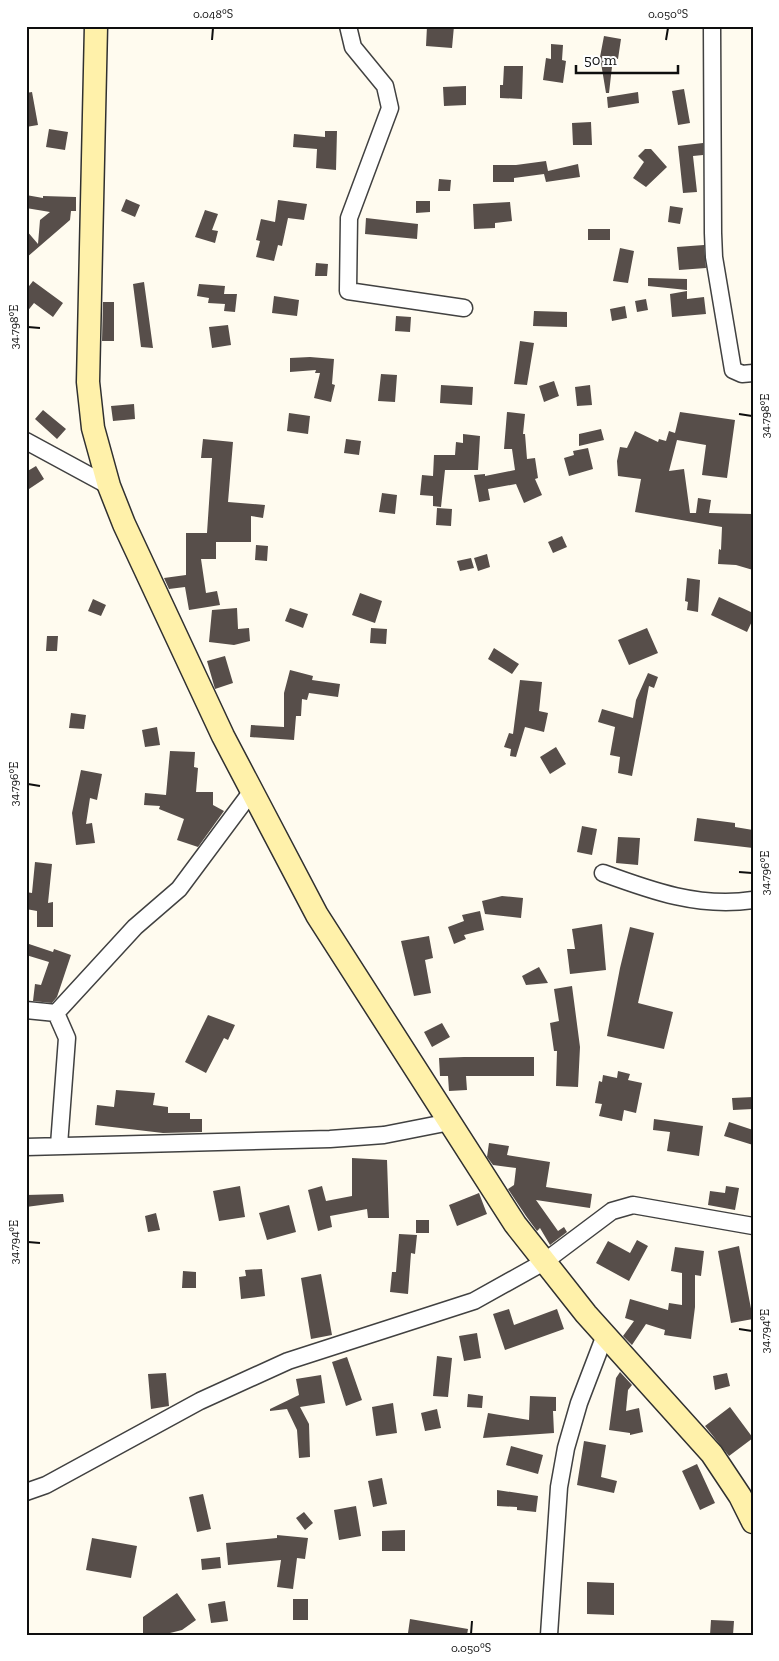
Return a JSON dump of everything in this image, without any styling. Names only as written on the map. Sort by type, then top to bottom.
[{"type":"street","points":[[96,26],[88,382],[93,428],[109,486],[128,533],[223,736],[317,915],[515,1224],[605,1335],[712,1454],[740,1496],[753,1522]]},
{"type":"street","points":[[348,26],[352,47],[385,86],[390,108],[348,218],[348,290],[464,308]]},
{"type":"street","points":[[712,26],[714,257],[733,370],[742,374],[753,373]]},
{"type":"street","points":[[26,441],[109,486]]},
{"type":"street","points":[[56,1013],[135,927],[179,889],[252,791]]},
{"type":"street","points":[[603,873],[672,897],[713,902],[753,900]]},
{"type":"street","points":[[26,1010],[56,1013]]},
{"type":"street","points":[[56,1013],[67,1038],[59,1145]]},
{"type":"street","points":[[26,1147],[330,1139],[384,1135],[450,1122]]},
{"type":"street","points":[[26,1492],[46,1485],[200,1401],[281,1364],[474,1301],[544,1262],[612,1211],[623,1206],[633,1205],[753,1226]]},
{"type":"street","points":[[549,1635],[559,1487],[566,1448],[579,1403],[605,1335]]},
{"type":"building","points":[[427,26],[454,26],[452,48],[426,46]]},
{"type":"building","points":[[604,36],[621,39],[618,59],[613,58],[609,93],[606,93],[600,57]]},
{"type":"building","points":[[551,44],[563,45],[562,60],[566,61],[563,83],[543,80],[546,58],[551,59]]},
{"type":"building","points":[[504,66],[523,66],[522,99],[500,98],[500,85],[503,85]]},
{"type":"building","points":[[466,86],[466,105],[444,106],[443,87]]},
{"type":"building","points":[[684,89],[690,123],[678,125],[672,91]]},
{"type":"building","points":[[32,92],[38,125],[26,127],[26,93]]},
{"type":"building","points":[[638,92],[639,103],[608,108],[607,97]]},
{"type":"building","points":[[591,122],[592,145],[573,145],[572,123]]},
{"type":"building","points":[[49,129],[68,132],[65,150],[46,147]]},
{"type":"building","points":[[325,131],[337,131],[336,170],[316,168],[317,149],[293,147],[294,134],[325,137]]},
{"type":"building","points":[[703,143],[703,155],[693,156],[697,192],[683,193],[678,146]]},
{"type":"building","points":[[645,149],[651,149],[667,167],[646,187],[633,178],[644,162],[638,156]]},
{"type":"building","points":[[546,161],[548,171],[578,164],[580,177],[546,182],[544,174],[514,178],[514,182],[493,182],[493,165],[516,165]]},
{"type":"building","points":[[439,179],[451,180],[450,191],[438,191]]},
{"type":"building","points":[[26,195],[43,198],[43,196],[76,197],[76,211],[71,211],[70,220],[26,258],[26,230],[38,244],[40,220],[50,212],[26,208]]},
{"type":"building","points":[[126,199],[140,205],[135,217],[121,211]]},
{"type":"building","points":[[278,200],[307,204],[304,220],[288,218],[282,246],[278,245],[274,261],[256,257],[260,241],[256,240],[261,219],[275,222]]},
{"type":"building","points":[[416,201],[430,201],[430,212],[416,213]]},
{"type":"building","points":[[510,202],[512,221],[495,223],[495,228],[474,229],[473,204]]},
{"type":"building","points":[[670,206],[683,208],[680,224],[668,222]]},
{"type":"building","points":[[205,210],[218,214],[212,230],[218,231],[215,243],[195,237]]},
{"type":"building","points":[[366,218],[418,224],[417,239],[365,234]]},
{"type":"building","points":[[588,229],[610,229],[610,240],[588,240]]},
{"type":"building","points":[[704,245],[706,268],[679,270],[677,247]]},
{"type":"building","points":[[620,248],[634,251],[628,283],[613,281]]},
{"type":"building","points":[[316,263],[328,264],[327,276],[315,276]]},
{"type":"building","points":[[648,278],[687,279],[687,290],[648,286]]},
{"type":"building","points":[[33,281],[63,303],[53,317],[34,303],[26,313],[26,290]]},
{"type":"building","points":[[144,282],[153,348],[141,347],[133,284]]},
{"type":"building","points":[[199,284],[225,286],[224,294],[237,294],[235,312],[224,311],[225,304],[208,303],[209,298],[197,296]]},
{"type":"building","points":[[687,291],[687,299],[704,297],[706,314],[672,317],[670,294]]},
{"type":"building","points":[[274,296],[299,300],[297,316],[272,313]]},
{"type":"building","points":[[646,299],[648,310],[637,312],[635,301]]},
{"type":"building","points":[[103,302],[114,302],[114,341],[102,341]]},
{"type":"building","points":[[625,306],[627,318],[612,321],[610,309]]},
{"type":"building","points":[[534,311],[567,312],[567,327],[533,326]]},
{"type":"building","points":[[396,316],[411,317],[410,332],[395,331]]},
{"type":"building","points":[[228,325],[231,345],[212,348],[209,327]]},
{"type":"building","points":[[520,341],[534,343],[527,385],[514,384]]},
{"type":"building","points":[[290,358],[334,359],[332,384],[335,385],[331,402],[314,398],[320,373],[315,373],[316,370],[290,372]]},
{"type":"building","points":[[381,374],[397,375],[395,402],[378,401]]},
{"type":"building","points":[[554,381],[559,396],[544,402],[539,386]]},
{"type":"building","points":[[441,385],[473,387],[472,405],[440,403]]},
{"type":"building","points":[[590,385],[592,405],[577,406],[575,387]]},
{"type":"building","points":[[134,404],[135,419],[113,421],[111,406]]},
{"type":"building","points":[[43,410],[66,429],[57,439],[35,419]]},
{"type":"building","points":[[507,412],[525,414],[523,434],[525,434],[527,459],[535,458],[538,478],[535,479],[542,495],[524,503],[516,484],[488,489],[490,500],[479,502],[474,475],[485,474],[485,476],[515,470],[512,449],[504,449]]},
{"type":"building","points":[[680,412],[735,420],[727,478],[702,475],[706,445],[677,440],[669,471],[684,469],[690,513],[696,513],[698,498],[711,500],[709,513],[753,514],[753,570],[736,565],[718,564],[722,527],[635,512],[641,479],[618,476],[617,461],[620,447],[627,448],[635,431],[658,442],[659,439],[666,441],[669,431],[675,433]]},
{"type":"building","points":[[289,413],[310,416],[308,434],[287,431]]},
{"type":"building","points":[[601,429],[604,440],[579,446],[579,434]]},
{"type":"building","points":[[463,434],[480,436],[478,470],[445,470],[441,507],[433,506],[433,496],[420,495],[422,475],[433,476],[434,455],[455,455],[456,442],[463,443]]},
{"type":"building","points":[[203,439],[233,442],[228,502],[265,505],[263,518],[251,516],[251,542],[216,542],[216,559],[201,559],[206,593],[217,591],[220,605],[189,610],[185,587],[169,589],[164,578],[186,575],[186,533],[207,533],[212,458],[201,458]]},
{"type":"building","points":[[346,439],[361,441],[359,455],[344,453]]},
{"type":"building","points":[[588,448],[593,469],[569,476],[564,458],[574,455],[573,451]]},
{"type":"building","points":[[36,466],[44,479],[26,491],[26,472]]},
{"type":"building","points":[[382,493],[397,495],[395,514],[379,512]]},
{"type":"building","points":[[437,508],[452,509],[451,526],[436,525]]},
{"type":"building","points":[[562,536],[567,547],[553,553],[548,542]]},
{"type":"building","points":[[256,545],[268,546],[267,561],[255,560]]},
{"type":"building","points":[[487,554],[490,567],[478,571],[474,558]]},
{"type":"building","points":[[471,558],[474,568],[460,571],[457,561]]},
{"type":"building","points":[[687,578],[700,580],[698,612],[687,610],[688,602],[685,601]]},
{"type":"building","points":[[360,593],[382,601],[375,623],[352,615]]},
{"type":"building","points":[[719,597],[753,613],[753,619],[747,632],[711,615]]},
{"type":"building","points":[[93,599],[106,605],[101,616],[88,611]]},
{"type":"building","points":[[237,608],[238,629],[249,628],[250,641],[234,645],[209,642],[212,610]]},
{"type":"building","points":[[290,608],[308,614],[303,628],[285,621]]},
{"type":"building","points":[[371,628],[387,629],[386,644],[370,643]]},
{"type":"building","points":[[647,628],[658,653],[629,665],[618,640]]},
{"type":"building","points":[[47,636],[58,636],[57,651],[46,651]]},
{"type":"building","points":[[494,648],[519,664],[512,674],[488,659]]},
{"type":"building","points":[[225,656],[233,683],[215,689],[207,661]]},
{"type":"building","points":[[290,670],[313,676],[312,680],[340,684],[338,697],[309,693],[307,700],[302,699],[301,716],[296,716],[294,740],[250,737],[251,725],[284,727],[284,693]]},
{"type":"building","points":[[648,673],[658,677],[654,688],[649,686],[632,776],[618,773],[620,757],[610,755],[615,727],[598,722],[602,709],[633,718],[636,700]]},
{"type":"building","points":[[520,680],[542,682],[539,711],[548,713],[544,732],[525,727],[516,757],[510,756],[511,749],[504,747],[509,733],[513,734]]},
{"type":"building","points":[[71,713],[86,715],[84,729],[69,728]]},
{"type":"building","points":[[157,727],[160,745],[145,747],[142,730]]},
{"type":"building","points":[[556,747],[566,764],[550,774],[540,757]]},
{"type":"building","points":[[170,751],[195,752],[194,767],[198,768],[196,792],[213,792],[213,805],[224,811],[198,847],[177,840],[184,819],[159,809],[160,806],[144,805],[145,793],[166,795]]},
{"type":"building","points":[[81,770],[102,774],[97,800],[90,798],[86,824],[92,823],[95,843],[76,845],[72,813]]},
{"type":"building","points":[[697,818],[735,823],[735,827],[753,830],[753,848],[694,841]]},
{"type":"building","points":[[582,826],[597,829],[592,855],[577,852]]},
{"type":"building","points":[[618,837],[640,838],[638,865],[616,863]]},
{"type":"building","points":[[35,862],[52,864],[48,903],[53,902],[53,927],[37,927],[37,911],[26,909],[26,892],[32,893]]},
{"type":"building","points":[[502,896],[523,898],[521,918],[485,914],[482,901]]},
{"type":"building","points":[[480,911],[484,930],[464,935],[466,939],[454,944],[448,927],[464,921],[462,915]]},
{"type":"building","points":[[602,924],[606,970],[570,974],[567,949],[575,949],[572,929]]},
{"type":"building","points":[[630,927],[654,933],[638,1003],[673,1012],[664,1049],[607,1036]]},
{"type":"building","points":[[429,936],[433,958],[425,960],[431,993],[414,996],[401,941]]},
{"type":"building","points":[[26,943],[53,952],[54,949],[71,955],[57,997],[52,1003],[33,1001],[35,984],[41,985],[49,962],[26,955]]},
{"type":"building","points":[[539,967],[548,983],[526,985],[522,976]]},
{"type":"building","points":[[572,986],[580,1047],[578,1087],[556,1086],[557,1051],[554,1051],[550,1023],[559,1021],[554,989]]},
{"type":"building","points":[[208,1015],[235,1025],[228,1040],[224,1038],[206,1073],[185,1062]]},
{"type":"building","points":[[442,1023],[450,1037],[432,1047],[424,1032]]},
{"type":"building","points":[[534,1057],[534,1076],[466,1076],[467,1090],[449,1091],[448,1076],[440,1076],[439,1058]]},
{"type":"building","points":[[618,1071],[630,1074],[628,1080],[642,1083],[636,1113],[624,1110],[622,1121],[599,1116],[602,1104],[595,1103],[599,1081],[602,1082],[603,1075],[617,1078]]},
{"type":"building","points":[[116,1090],[155,1093],[153,1105],[168,1107],[168,1113],[190,1113],[190,1119],[202,1119],[202,1132],[163,1133],[95,1125],[97,1105],[114,1107]]},
{"type":"building","points":[[753,1097],[753,1109],[733,1110],[732,1098]]},
{"type":"building","points":[[654,1119],[703,1126],[699,1156],[667,1151],[670,1132],[653,1130]]},
{"type":"building","points":[[729,1122],[753,1130],[753,1145],[724,1136]]},
{"type":"building","points":[[489,1143],[509,1146],[507,1155],[550,1162],[546,1187],[592,1194],[590,1208],[536,1200],[558,1231],[564,1227],[567,1232],[550,1245],[540,1228],[537,1231],[508,1189],[514,1185],[516,1168],[493,1165],[487,1157]]},
{"type":"building","points":[[352,1158],[387,1160],[389,1218],[368,1218],[367,1209],[330,1216],[332,1227],[318,1231],[308,1190],[322,1186],[326,1201],[352,1196]]},
{"type":"building","points":[[240,1186],[245,1217],[219,1221],[213,1191]]},
{"type":"building","points":[[726,1186],[739,1188],[735,1210],[708,1205],[710,1191],[725,1193]]},
{"type":"building","points":[[479,1193],[487,1214],[457,1226],[449,1205]]},
{"type":"building","points":[[63,1194],[64,1202],[26,1207],[26,1195]]},
{"type":"building","points":[[289,1205],[296,1232],[267,1240],[259,1213]]},
{"type":"building","points":[[156,1213],[160,1230],[148,1232],[145,1216]]},
{"type":"building","points":[[416,1220],[429,1220],[429,1233],[416,1233]]},
{"type":"building","points":[[399,1234],[417,1235],[415,1254],[411,1253],[408,1294],[390,1292],[392,1272],[396,1272]]},
{"type":"building","points":[[637,1240],[648,1246],[629,1281],[596,1263],[608,1241],[630,1253]]},
{"type":"building","points":[[739,1246],[753,1319],[731,1323],[718,1251]]},
{"type":"building","points":[[675,1247],[704,1251],[701,1276],[695,1275],[695,1307],[691,1339],[664,1335],[665,1330],[646,1324],[632,1345],[623,1336],[634,1321],[625,1318],[630,1299],[668,1310],[669,1303],[682,1305],[682,1273],[671,1271]]},
{"type":"building","points":[[262,1269],[265,1296],[241,1299],[239,1277],[246,1276],[245,1270]]},
{"type":"building","points":[[183,1271],[196,1272],[196,1288],[182,1288]]},
{"type":"building","points":[[321,1274],[332,1335],[311,1339],[301,1278]]},
{"type":"building","points":[[509,1309],[514,1325],[557,1309],[564,1329],[505,1350],[493,1314]]},
{"type":"building","points":[[477,1333],[481,1358],[464,1361],[459,1336]]},
{"type":"building","points":[[437,1356],[452,1358],[448,1397],[433,1396]]},
{"type":"building","points":[[347,1357],[362,1400],[346,1406],[332,1362]]},
{"type":"building","points":[[620,1372],[632,1385],[628,1390],[626,1411],[639,1408],[643,1432],[630,1435],[630,1433],[609,1430],[616,1378]]},
{"type":"building","points":[[166,1373],[169,1406],[151,1409],[148,1374]]},
{"type":"building","points":[[727,1373],[730,1386],[715,1390],[713,1376]]},
{"type":"building","points":[[321,1375],[325,1403],[300,1407],[309,1424],[310,1457],[299,1458],[297,1430],[287,1409],[270,1411],[270,1409],[299,1395],[296,1379]]},
{"type":"building","points":[[468,1394],[483,1396],[482,1408],[467,1407]]},
{"type":"building","points":[[530,1396],[556,1397],[556,1411],[553,1411],[554,1433],[483,1438],[488,1413],[529,1420]]},
{"type":"building","points":[[393,1403],[397,1433],[376,1436],[372,1407]]},
{"type":"building","points":[[730,1407],[753,1438],[729,1456],[705,1426]]},
{"type":"building","points":[[437,1409],[441,1428],[425,1431],[421,1413]]},
{"type":"building","points":[[584,1441],[606,1445],[601,1477],[617,1481],[614,1493],[577,1485]]},
{"type":"building","points":[[511,1446],[543,1455],[538,1474],[506,1465]]},
{"type":"building","points":[[697,1464],[715,1503],[700,1510],[682,1471]]},
{"type":"building","points":[[382,1478],[387,1504],[373,1507],[368,1481]]},
{"type":"building","points":[[497,1490],[538,1496],[536,1512],[517,1510],[517,1507],[497,1506]]},
{"type":"building","points":[[203,1494],[211,1529],[197,1532],[189,1497]]},
{"type":"building","points":[[356,1506],[361,1536],[339,1540],[334,1510]]},
{"type":"building","points":[[304,1512],[313,1523],[305,1530],[296,1518]]},
{"type":"building","points":[[405,1530],[405,1551],[382,1551],[382,1531]]},
{"type":"building","points":[[277,1535],[308,1538],[305,1559],[297,1558],[293,1589],[277,1587],[281,1560],[228,1565],[226,1543],[277,1538]]},
{"type":"building","points":[[92,1538],[137,1546],[131,1578],[86,1570]]},
{"type":"building","points":[[220,1557],[221,1568],[202,1570],[201,1559]]},
{"type":"building","points":[[587,1582],[614,1583],[614,1615],[587,1614]]},
{"type":"building","points":[[177,1593],[196,1620],[182,1630],[162,1635],[143,1635],[143,1617]]},
{"type":"building","points":[[293,1599],[308,1599],[308,1620],[293,1620]]},
{"type":"building","points":[[225,1601],[228,1621],[211,1623],[208,1604]]},
{"type":"building","points":[[410,1619],[468,1629],[467,1635],[408,1633]]},
{"type":"building","points":[[711,1620],[734,1621],[733,1635],[710,1635]]}]
